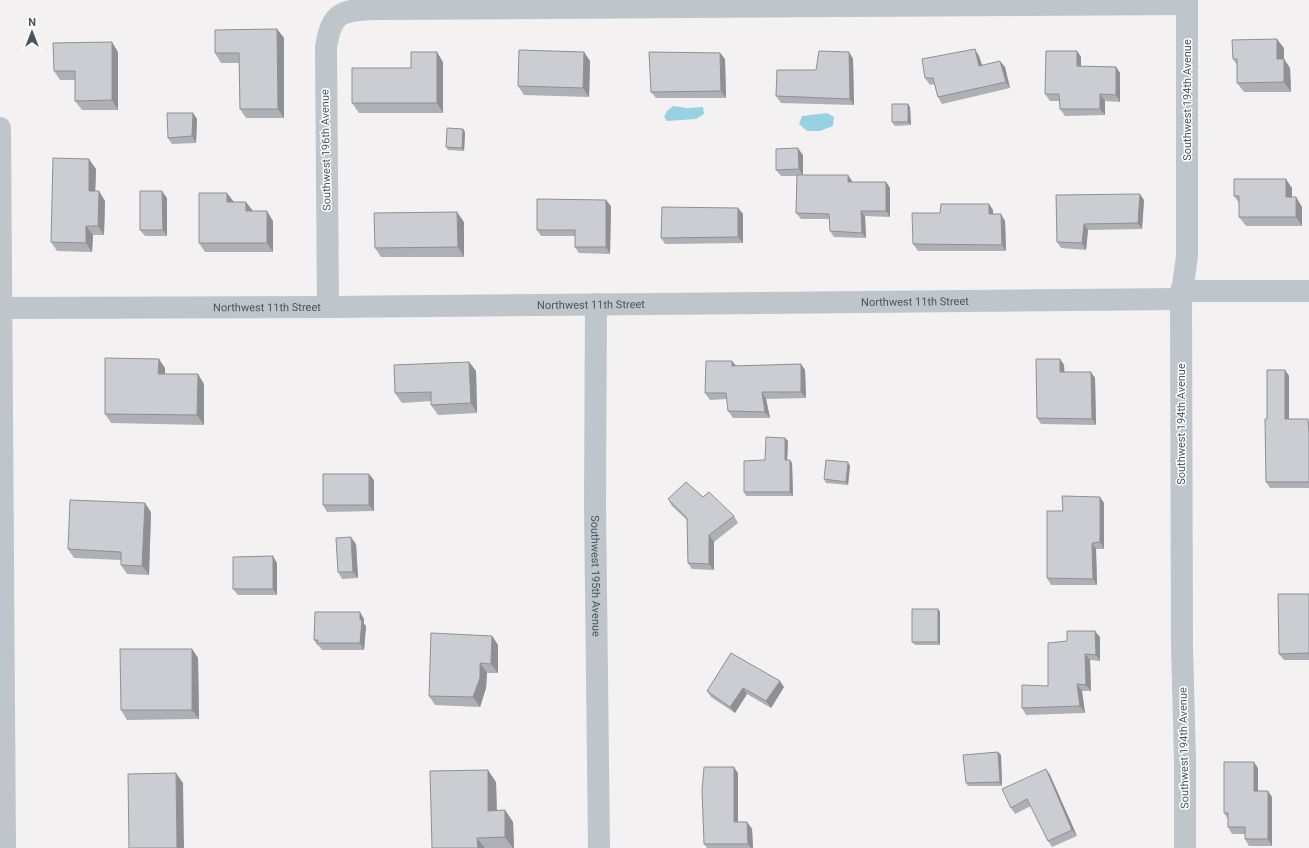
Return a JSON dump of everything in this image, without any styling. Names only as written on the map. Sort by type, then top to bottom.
[{"type":"street","points":[[344,6],[355,10],[1187,2]]},
{"type":"street","name":"Southwest 194th Avenue","points":[[1185,848],[1185,760],[1182,646],[1181,295],[1187,256],[1187,2]]},
{"type":"street","name":"Southwest 196th Avenue","points":[[328,307],[326,48],[328,33],[344,6]]},
{"type":"street","points":[[0,128],[5,848]]},
{"type":"street","name":"Northwest 11th Street","points":[[2,308],[596,304],[1181,295],[1309,291]]},
{"type":"street","name":"Southwest 195th Avenue","points":[[596,304],[595,506],[599,848]]},
{"type":"water","points":[[673,106],[687,108],[703,107],[704,114],[696,119],[667,121],[664,117],[667,111]]},
{"type":"water","points":[[827,113],[834,117],[833,126],[820,131],[807,131],[799,124],[802,116]]},
{"type":"building","points":[[277,29],[278,109],[240,109],[239,53],[215,53],[215,30]]},
{"type":"building","points":[[1277,39],[1277,59],[1284,59],[1284,82],[1237,83],[1237,59],[1233,59],[1232,40]]},
{"type":"building","points":[[112,42],[112,100],[75,101],[75,71],[54,71],[53,43]]},
{"type":"building","points":[[975,49],[979,66],[1000,61],[1006,82],[938,97],[933,78],[925,78],[922,59]]},
{"type":"building","points":[[519,50],[584,52],[583,88],[518,86]]},
{"type":"building","points":[[819,51],[849,52],[850,99],[776,96],[777,70],[816,70]]},
{"type":"building","points":[[1046,51],[1077,51],[1077,66],[1116,67],[1116,95],[1100,94],[1100,109],[1060,109],[1059,94],[1045,94]]},
{"type":"building","points":[[411,52],[437,52],[437,103],[352,103],[352,68],[411,68]]},
{"type":"building","points":[[649,52],[720,53],[721,91],[651,92]]},
{"type":"building","points":[[892,104],[908,104],[908,122],[892,122]]},
{"type":"building","points":[[167,113],[193,113],[192,136],[168,138]]},
{"type":"building","points":[[447,128],[463,129],[462,148],[446,147]]},
{"type":"building","points":[[798,148],[799,169],[776,170],[776,149]]},
{"type":"building","points":[[53,158],[89,159],[89,191],[99,191],[98,226],[86,226],[86,243],[51,242]]},
{"type":"building","points":[[797,175],[848,175],[848,182],[886,182],[886,211],[861,211],[862,233],[830,231],[829,214],[796,213]]},
{"type":"building","points":[[1234,179],[1286,179],[1286,197],[1296,197],[1296,217],[1239,217],[1239,196],[1234,196]]},
{"type":"building","points":[[140,191],[162,191],[163,230],[140,230]]},
{"type":"building","points":[[199,193],[227,193],[227,202],[246,202],[246,211],[267,211],[267,243],[199,243]]},
{"type":"building","points":[[1140,194],[1138,223],[1084,224],[1082,243],[1057,242],[1056,195]]},
{"type":"building","points":[[537,199],[606,200],[606,247],[575,247],[575,230],[537,230]]},
{"type":"building","points":[[941,204],[989,204],[989,214],[1001,214],[1002,245],[913,244],[912,213],[940,213]]},
{"type":"building","points":[[662,207],[738,208],[738,237],[661,238]]},
{"type":"building","points":[[457,212],[458,247],[375,248],[374,213]]},
{"type":"building","points":[[105,358],[159,359],[158,374],[198,374],[197,415],[105,414]]},
{"type":"building","points":[[1036,359],[1060,359],[1060,372],[1091,372],[1092,419],[1037,418]]},
{"type":"building","points":[[706,361],[732,361],[732,366],[801,364],[801,392],[762,392],[765,412],[728,411],[726,393],[705,393]]},
{"type":"building","points":[[469,362],[471,403],[431,405],[431,392],[395,393],[394,365]]},
{"type":"building","points":[[1267,370],[1285,370],[1285,419],[1308,419],[1309,482],[1266,482],[1265,419],[1267,419]]},
{"type":"building","points":[[766,437],[785,438],[785,460],[790,460],[790,492],[744,492],[744,461],[765,460]]},
{"type":"building","points":[[826,460],[848,462],[846,482],[824,479]]},
{"type":"building","points":[[323,474],[369,474],[369,505],[323,505]]},
{"type":"building","points":[[686,482],[703,497],[709,492],[734,516],[709,535],[709,564],[688,563],[687,518],[668,499]]},
{"type":"building","points":[[1062,496],[1100,497],[1100,542],[1092,543],[1093,579],[1047,578],[1047,511],[1063,511]]},
{"type":"building","points":[[70,500],[145,503],[142,566],[121,565],[121,552],[68,549]]},
{"type":"building","points":[[351,537],[353,572],[338,572],[336,538]]},
{"type":"building","points":[[273,556],[273,589],[233,589],[233,557]]},
{"type":"building","points":[[1278,594],[1309,594],[1309,653],[1279,654]]},
{"type":"building","points":[[912,609],[938,609],[938,642],[912,642]]},
{"type":"building","points":[[315,612],[360,612],[360,620],[362,620],[360,643],[317,643],[318,640],[314,640]]},
{"type":"building","points":[[1067,631],[1095,631],[1096,655],[1085,654],[1086,685],[1077,684],[1080,706],[1022,708],[1022,685],[1048,686],[1048,643],[1067,641]]},
{"type":"building","points":[[431,633],[492,636],[491,664],[480,663],[480,678],[473,697],[429,696]]},
{"type":"building","points":[[120,649],[192,649],[192,710],[121,710]]},
{"type":"building","points":[[731,653],[780,681],[766,701],[743,688],[730,707],[707,691]]},
{"type":"building","points":[[998,752],[1000,782],[966,783],[963,755]]},
{"type":"building","points":[[1224,762],[1254,762],[1254,791],[1268,791],[1268,839],[1245,839],[1245,827],[1228,827],[1228,813],[1224,813]]},
{"type":"building","points":[[704,767],[734,767],[734,822],[747,822],[748,844],[704,844],[702,790]]},
{"type":"building","points":[[1046,769],[1072,830],[1048,841],[1027,799],[1011,808],[1002,789]]},
{"type":"building","points":[[488,770],[488,811],[505,810],[505,837],[477,838],[478,848],[432,848],[430,771]]},
{"type":"building","points":[[176,773],[177,848],[129,848],[128,774]]}]
